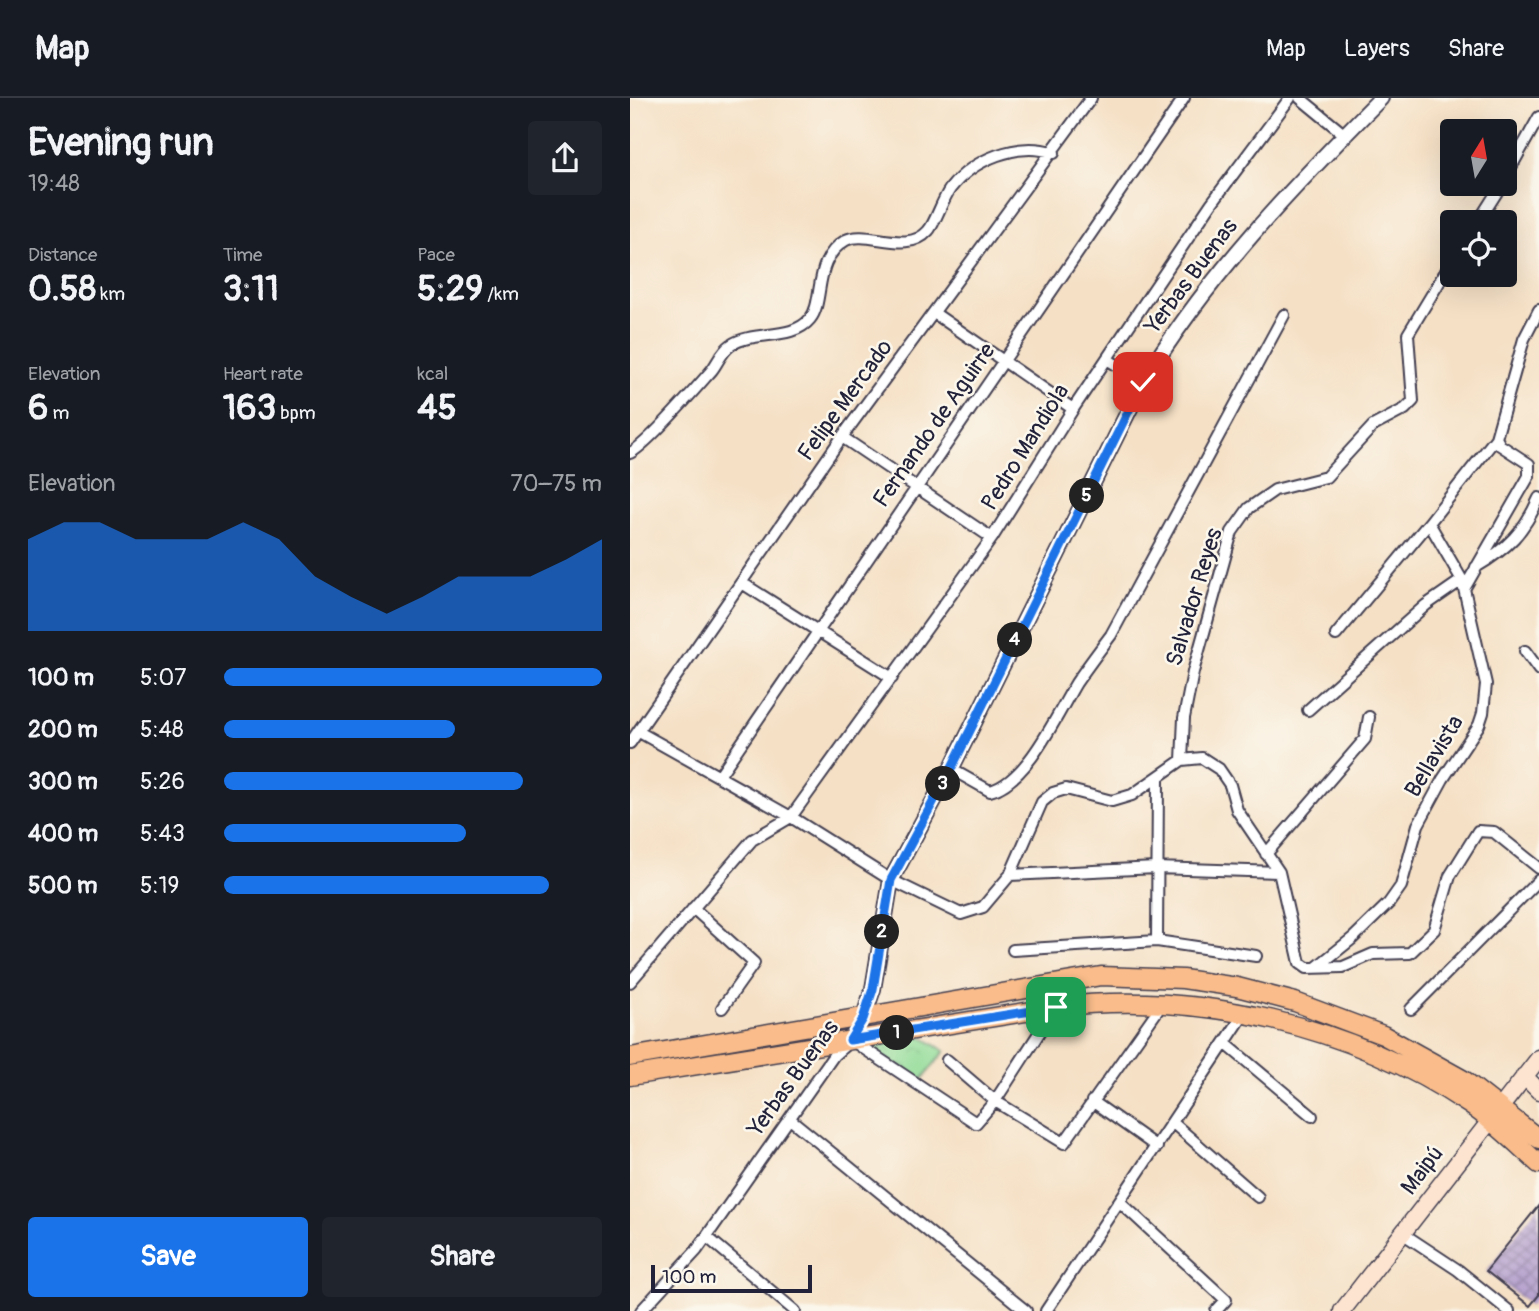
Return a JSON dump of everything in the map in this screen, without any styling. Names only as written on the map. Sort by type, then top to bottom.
[{"type":"main road","points":[[630,1057],[1101,976],[1183,979],[1264,993],[1325,1011],[1383,1035],[1438,1064],[1494,1112],[1539,1164]]},
{"type":"main road","points":[[1244,1014],[1264,993]]},
{"type":"main road","points":[[630,1076],[1056,1007],[1109,1003],[1163,1004],[1244,1014],[1303,1028],[1378,1055],[1494,1112],[1539,1139]]},
{"type":"main road","name":"Maipú","points":[[1342,1311],[1494,1112],[1539,1058]]},
{"type":"main road","points":[[1524,1076],[1539,1091]]},
{"type":"street","name":"Felipe Mercado","points":[[630,743],[842,437],[1054,153],[1091,98]]},
{"type":"street","name":"Fernando de Aguirre","points":[[719,776],[1184,98]]},
{"type":"street","name":"Pedro Mandiola","points":[[791,817],[992,538],[1073,409],[1211,204],[1290,98]]},
{"type":"street","points":[[1300,98],[1345,135]]},
{"type":"street","name":"Yerbas Buenas","points":[[641,1311],[707,1237],[834,1055],[850,1040],[863,1019],[873,989],[891,880],[951,769],[1143,382],[1173,333],[1254,230],[1381,98]]},
{"type":"street","points":[[1517,156],[1539,117]]},
{"type":"street","points":[[630,453],[712,370],[729,346],[743,339],[805,325],[813,317],[818,286],[828,258],[846,240],[856,237],[899,242],[915,238],[929,231],[952,187],[976,166],[1022,148],[1037,148],[1054,153]]},
{"type":"street","name":"Salvador Reyes","points":[[1182,760],[1184,718],[1193,671],[1232,532],[1249,508],[1275,490],[1326,477],[1373,426],[1405,409],[1412,401],[1408,334],[1440,281]]},
{"type":"street","points":[[1336,635],[1496,438],[1524,339],[1539,310]]},
{"type":"street","points":[[934,313],[1073,409]]},
{"type":"street","points":[[951,769],[990,791],[1004,787],[1045,738],[1077,682],[1111,635],[1284,315]]},
{"type":"street","points":[[1107,359],[1143,382]]},
{"type":"street","points":[[842,437],[992,538]]},
{"type":"street","points":[[1308,710],[1426,605],[1463,585],[1534,476],[1528,464],[1500,445],[1496,438]]},
{"type":"street","points":[[1474,569],[1505,550],[1530,519],[1539,498]]},
{"type":"street","name":"Bellavista","points":[[1317,967],[1353,938],[1401,886],[1418,825],[1443,779],[1479,725],[1486,684],[1463,585],[1429,523]]},
{"type":"street","points":[[742,583],[892,678]]},
{"type":"street","points":[[1525,652],[1539,670]]},
{"type":"street","points":[[1266,854],[1365,739],[1369,717]]},
{"type":"street","points":[[639,732],[791,817],[891,880],[961,914],[983,907],[1010,875],[1042,802],[1053,793],[1066,789],[1112,802],[1132,795],[1182,760],[1202,758],[1219,769],[1230,785],[1237,810],[1279,872],[1300,963],[1307,968],[1343,967],[1373,954],[1410,953],[1423,943],[1434,930],[1450,876],[1478,831],[1494,832],[1539,868]]},
{"type":"street","points":[[1157,941],[1158,779]]},
{"type":"street","points":[[630,982],[752,840],[791,817]]},
{"type":"street","points":[[1010,875],[1156,868],[1279,872]]},
{"type":"street","points":[[1411,1009],[1539,880]]},
{"type":"street","points":[[693,908],[754,963],[722,1008]]},
{"type":"street","points":[[1013,950],[1157,941],[1256,956]]},
{"type":"street","points":[[947,1060],[995,1101],[1064,1143],[1163,1004]]},
{"type":"street","points":[[850,1040],[976,1123],[995,1101],[1056,1007]]},
{"type":"street","points":[[1045,1311],[1244,1014]]},
{"type":"street","points":[[1226,1044],[1312,1116]]},
{"type":"street","points":[[1092,1101],[1157,1147]]},
{"type":"street","points":[[790,1119],[1027,1311]]},
{"type":"street","points":[[1173,1123],[1258,1197]]},
{"type":"street","points":[[1120,1202],[1226,1300],[1216,1311]]},
{"type":"street","points":[[1402,1233],[1458,1270],[1508,1311]]},
{"type":"street","points":[[707,1237],[794,1311]]},
{"type":"green space","points":[[917,1034],[945,1051],[920,1082],[873,1051],[875,1041]]},
{"type":"building","points":[[1539,1205],[1539,1295],[1530,1306],[1486,1271]]},
{"type":"route","points":[[1056,1007],[850,1040],[863,1019],[873,989],[891,880],[951,769],[1143,382]]}]
